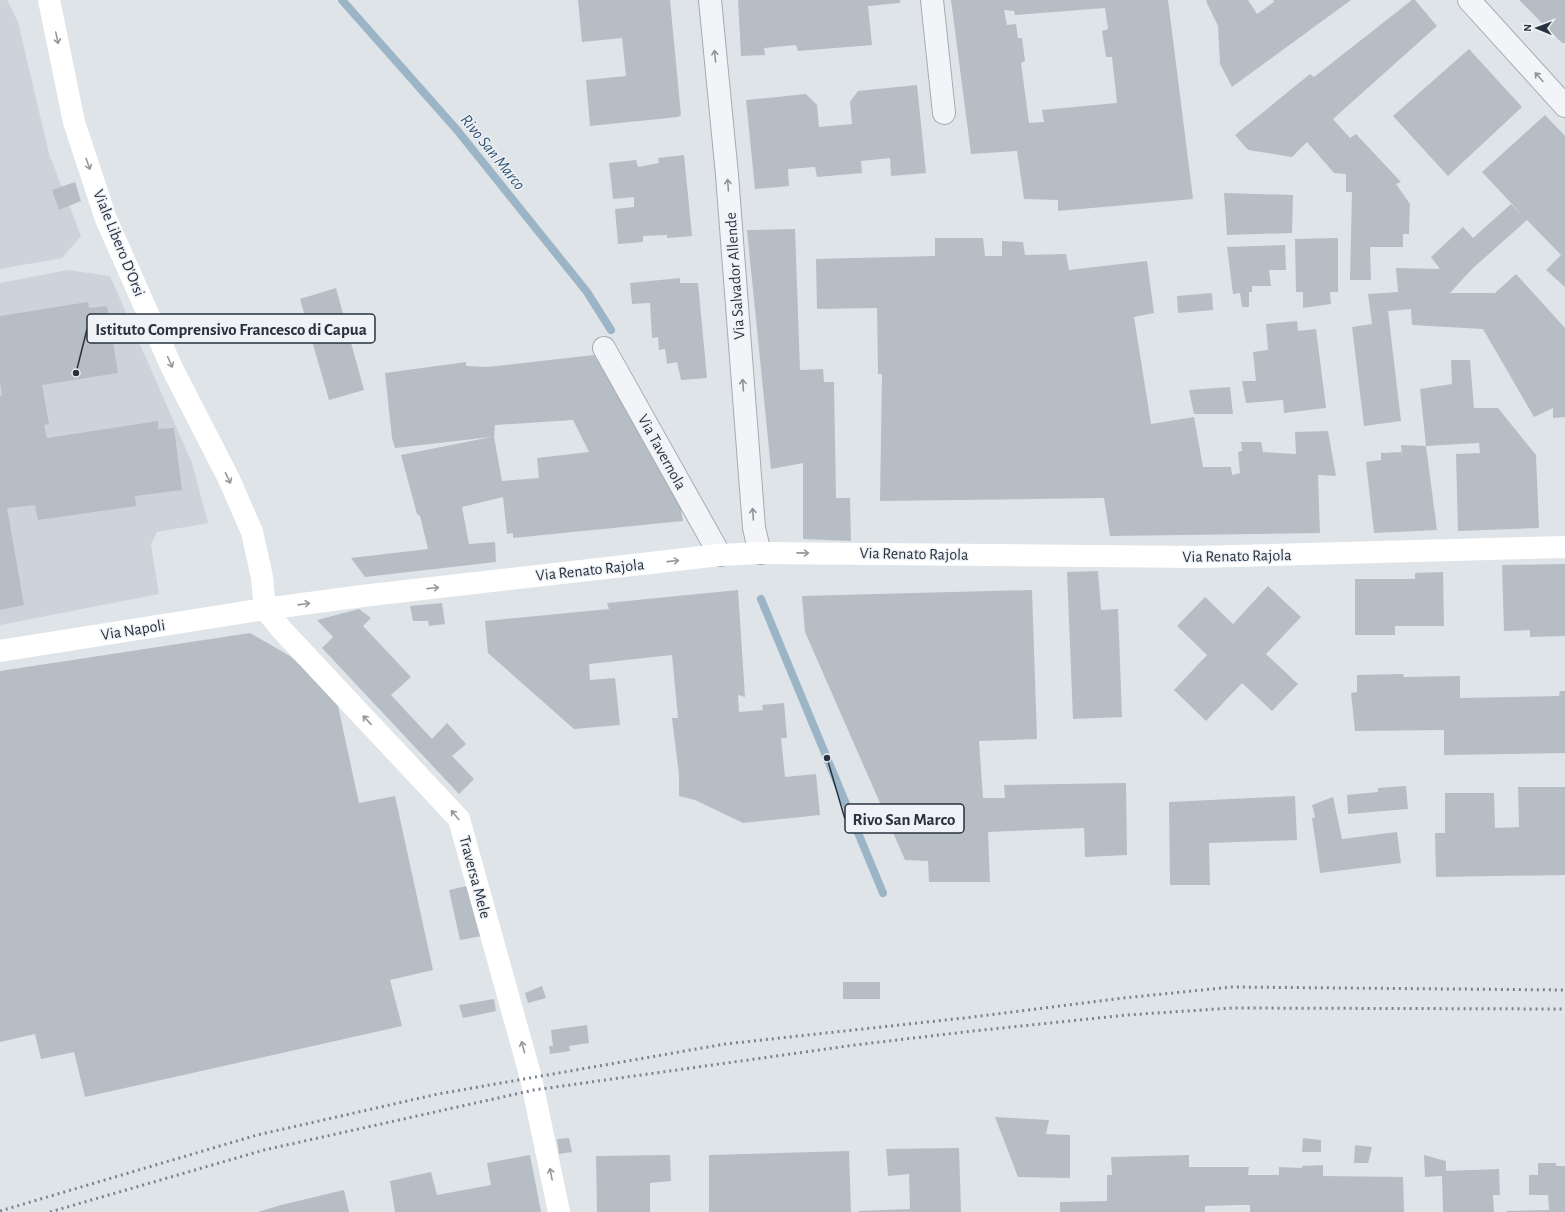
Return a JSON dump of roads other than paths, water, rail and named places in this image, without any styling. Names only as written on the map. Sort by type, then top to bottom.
[{"type":"street","name":"Viale Libero D'Orsi","points":[[49,0],[74,122],[106,220],[172,368],[229,479],[252,532],[262,577],[265,609]]},
{"type":"street","name":"Via Salvador Allende","points":[[710,0],[727,175],[754,528],[760,552]]},
{"type":"street","points":[[932,0],[944,113]]},
{"type":"street","points":[[1469,0],[1565,106]]},
{"type":"street","name":"Via Tavernola","points":[[604,348],[720,555]]},
{"type":"street","name":"Via Renato Rajola","points":[[265,609],[362,596],[720,555],[760,552],[1198,557],[1565,547]]},
{"type":"street","name":"Via Napoli","points":[[0,651],[265,609]]},
{"type":"street","name":"Traversa Mele","points":[[265,609],[282,630],[459,819],[531,1078],[559,1212]]},
{"type":"waterway","name":"Rivo San Marco","points":[[342,0],[457,130],[587,292],[611,330]]},
{"type":"waterway","name":"Rivo San Marco","points":[[761,599],[883,893]]},
{"type":"railway","points":[[0,1211],[257,1135],[438,1094],[725,1044],[964,1018],[1123,998],[1232,987],[1565,990]]},
{"type":"railway","points":[[50,1212],[264,1150],[534,1090],[855,1045],[1127,1015],[1232,1008],[1565,1009]]},
{"type":"place","name":"Istituto Comprensivo Francesco di Capua","points":[[76,373]]},
{"type":"place","name":"Rivo San Marco","points":[[827,758]]}]
